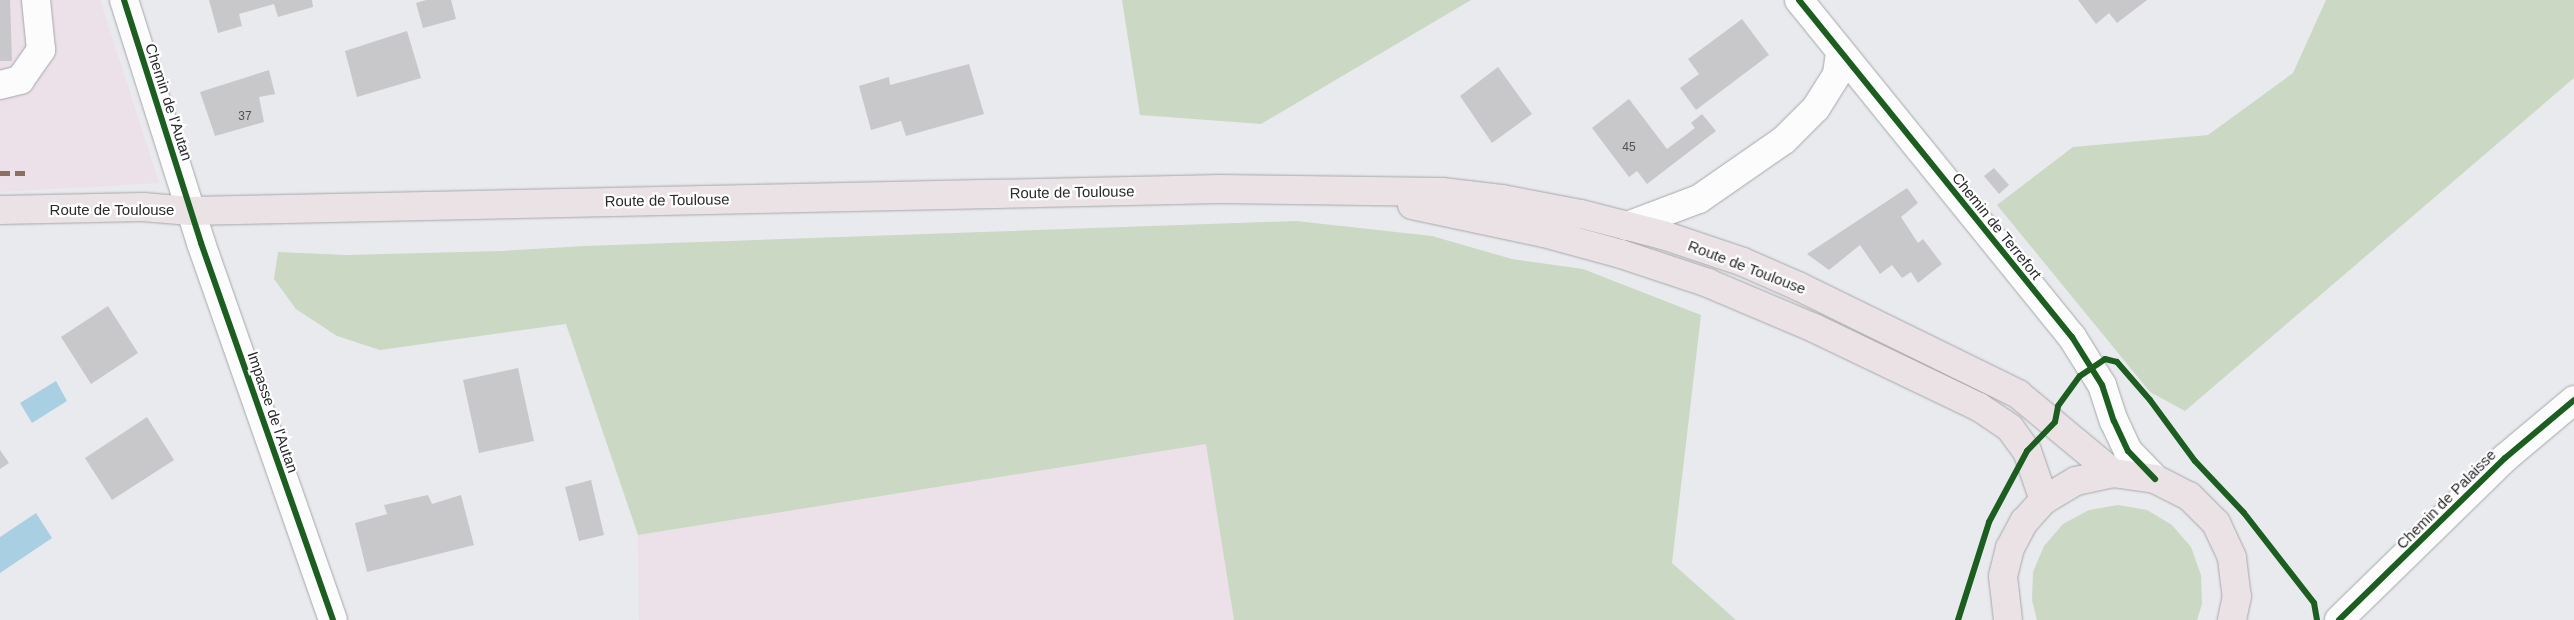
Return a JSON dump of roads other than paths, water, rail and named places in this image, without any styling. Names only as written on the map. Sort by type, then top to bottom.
[{"type":"main road","name":"Route de Toulouse","points":[[0,210],[143,208],[191,211],[1211,189],[1442,192],[1502,199],[1627,226],[1743,262],[1957,361],[2018,394],[2113,473]]},
{"type":"main road","name":"Route de Toulouse","points":[[1334,190],[1544,233],[1622,254],[1708,283],[1814,328],[1979,408],[2010,428],[2026,452],[2044,500]]},
{"type":"main road","points":[[1992,620],[2010,548],[2024,522],[2044,500],[2076,481],[2113,473],[2155,479],[2189,496],[2216,523],[2232,558],[2237,612]]},
{"type":"main road","points":[[2003,576],[2008,620]]},
{"type":"street","points":[[0,85],[20,80],[41,50],[36,0]]},
{"type":"street","name":"Chemin de l'Autan","points":[[124,0],[191,211]]},
{"type":"street","name":"Chemin de Terrefort","points":[[1799,0],[2072,337],[2102,385],[2114,421],[2128,451],[2155,479]]},
{"type":"street","points":[[1627,226],[1699,199],[1784,140],[1816,108],[1837,74],[1840,52]]},
{"type":"street","name":"Impasse de l'Autan","points":[[191,211],[333,620]]},
{"type":"street","name":"Chemin de Palaisse","points":[[2339,620],[2506,458],[2574,400]]},
{"type":"water","points":[[56,381],[67,401],[32,423],[20,403]]},
{"type":"water","points":[[36,513],[52,538],[0,573],[0,537]]}]
